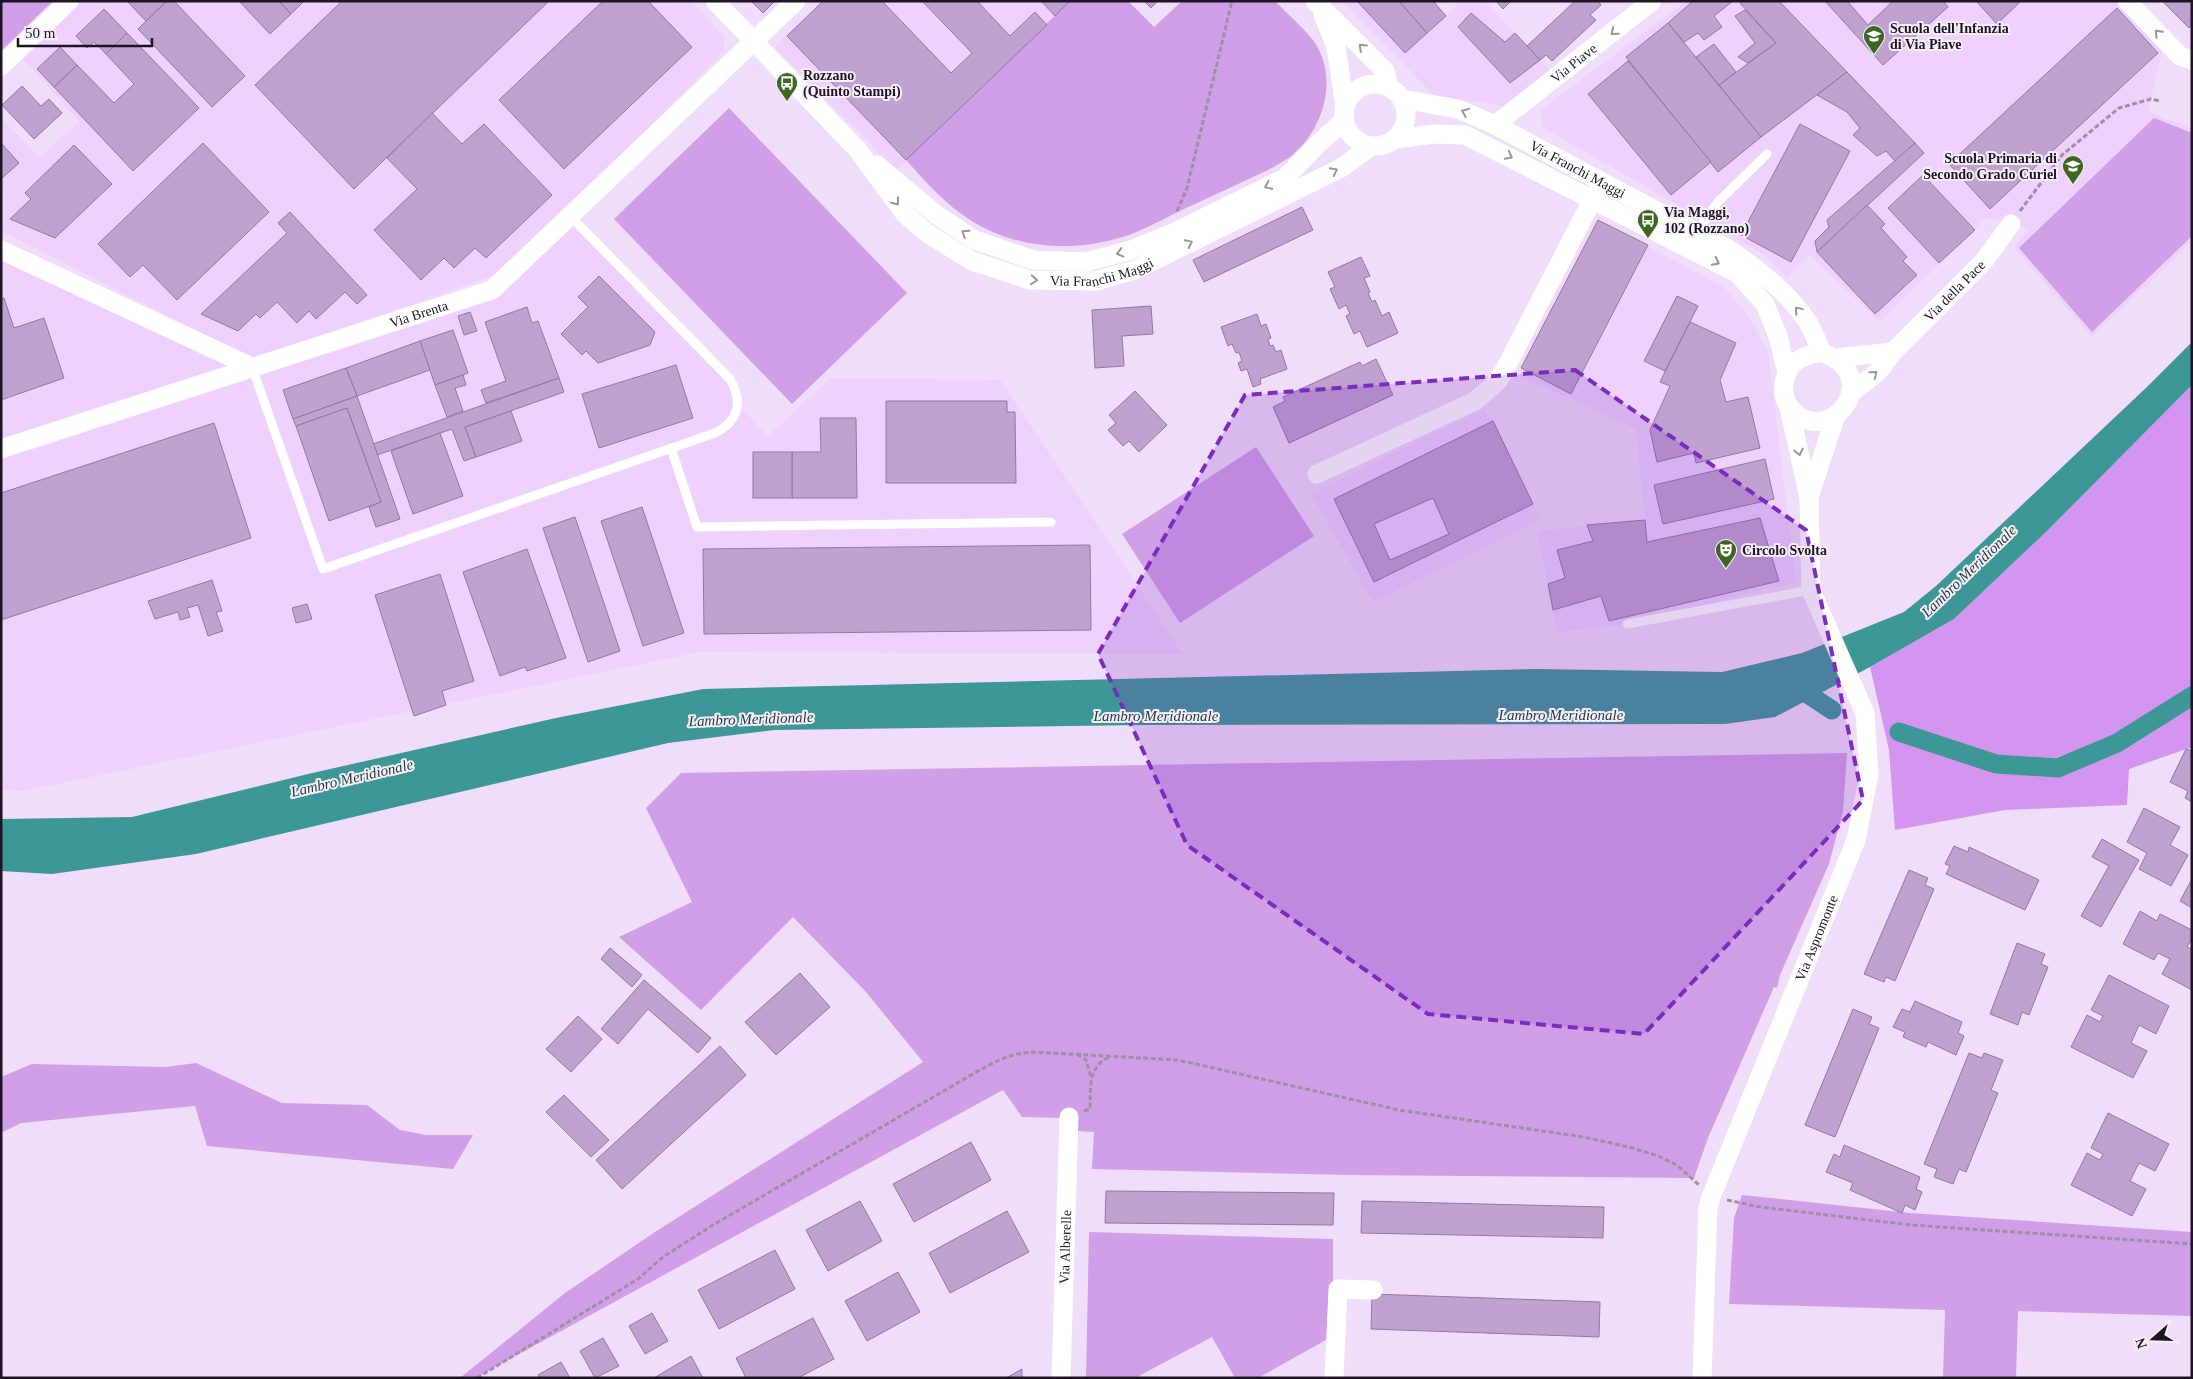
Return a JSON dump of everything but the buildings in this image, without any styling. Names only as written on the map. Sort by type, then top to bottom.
[{"type":"street","points":[[1,66],[69,1]]},
{"type":"street","name":"Via Franchi Maggi","points":[[715,1],[857,149],[938,216],[975,240],[1033,260],[1086,262],[1131,250],[1175,232],[1285,178],[1345,114]]},
{"type":"street","name":"Via Brenta","points":[[1,449],[492,290],[796,1]]},
{"type":"street","name":"Via Piave","points":[[1495,125],[1652,1]]},
{"type":"street","points":[[2127,1],[2180,56],[2192,60]]},
{"type":"street","points":[[1319,6],[1385,71],[1406,115],[1403,130],[1395,139],[1386,144],[1370,147],[1354,138],[1345,114],[1336,47],[1319,6]]},
{"type":"street","points":[[1345,114],[1353,93],[1363,86],[1376,84],[1395,93]]},
{"type":"street","name":"Via Franchi Maggi","points":[[1395,93],[1458,109],[1495,125],[1601,182],[1692,240],[1737,274],[1765,304],[1778,336],[1787,372]]},
{"type":"street","name":"Via Franchi Maggi","points":[[1395,139],[1434,134],[1465,135],[1592,199],[1692,240],[1730,250],[1764,275],[1796,306],[1808,321],[1828,355]]},
{"type":"street","name":"Via Franchi Maggi","points":[[857,149],[905,214],[927,233],[972,261],[1030,280],[1095,281],[1135,270],[1340,168],[1370,147]]},
{"type":"street","points":[[1317,474],[1476,401],[1487,392],[1505,369],[1601,182]]},
{"type":"street","name":"Via della Pace","points":[[1851,392],[1880,370],[1894,352],[1984,261],[2011,224]]},
{"type":"street","points":[[1,250],[252,367]]},
{"type":"street","points":[[1828,355],[1848,371],[1851,381],[1851,392],[1846,406],[1836,416],[1824,422],[1812,421],[1803,418],[1790,407],[1783,390],[1787,372],[1795,362],[1806,355],[1894,352]]},
{"type":"street","name":"Via Aspromonte","points":[[1702,1378],[1708,1208],[1856,840],[1869,774],[1865,713],[1812,590],[1809,498],[1790,407]]},
{"type":"street","name":"Via Aspromonte","points":[[1809,498],[1836,416]]},
{"type":"street","name":"Via Alberelle","points":[[1061,1378],[1069,1117]]},
{"type":"street","points":[[1334,1378],[1338,1289],[1373,1290]]},
{"type":"lane","points":[[1692,240],[1718,202],[1767,154]]},
{"type":"lane","points":[[252,367],[323,569],[726,428],[734,417],[737,404],[737,392],[730,379],[570,216]]},
{"type":"lane","points":[[671,448],[698,527],[1051,522]]},
{"type":"lane","points":[[1627,624],[1812,590]]},
{"type":"path","points":[[1173,219],[1186,188],[1232,1]]},
{"type":"path","points":[[2011,224],[2062,155],[2120,108],[2151,99],[2160,101]]},
{"type":"path","points":[[1074,1053],[1086,1060],[1092,1078]]},
{"type":"path","points":[[1069,1117],[1090,1109],[1092,1078],[1095,1068],[1102,1060],[1112,1056]]},
{"type":"path","points":[[1712,1197],[1760,1207],[1911,1225],[2192,1244]]},
{"type":"highlighted area","points":[[1575,370],[1806,530],[1863,800],[1644,1034],[1428,1014],[1187,845],[1098,654],[1245,395]]},
{"type":"shaded area","points":[[1,1],[53,1],[1,51]]},
{"type":"shaded area","points":[[83,1],[691,1],[724,36],[724,51],[569,209],[492,276],[253,359],[1,231],[1,118],[40,158],[79,121],[23,59]]},
{"type":"shaded area","points":[[823,1],[1070,1],[897,170],[774,47]]},
{"type":"shaded area","points":[[1070,1],[1128,1],[1154,27],[1182,1],[1275,1],[1314,41],[1323,61],[1326,91],[1323,106],[1311,134],[1290,157],[1270,169],[1148,227],[1105,242],[1062,246],[1040,245],[1019,241],[979,225],[946,201],[906,160]]},
{"type":"shaded area","points":[[1342,1],[1433,1],[1446,15],[1461,1],[1485,1],[1553,74],[1503,106],[1434,95]]},
{"type":"shaded area","points":[[1687,1],[2120,1],[2163,47],[2148,112],[2192,129],[2192,241],[2092,337],[2015,248],[2028,228],[1986,218],[1880,322],[1810,255],[1787,277],[1763,254],[1542,127],[1541,110]]},
{"type":"shaded area","points":[[729,108],[907,293],[792,404],[614,219]]},
{"type":"shaded area","points":[[2154,118],[2192,133],[2192,236],[2092,332],[2019,248]]},
{"type":"shaded area","points":[[570,216],[730,379],[737,404],[768,436],[831,378],[1000,380],[1183,654],[700,652],[23,791],[1,789],[1,250],[252,367],[492,290]]},
{"type":"shaded area","points":[[1598,220],[1724,287],[1748,316],[1768,351],[1796,582],[1627,624],[1557,632],[1537,531],[1645,520],[1636,429],[1520,376],[1521,368]]},
{"type":"shaded area","points":[[2192,385],[2192,747],[2129,769],[2127,805],[2005,810],[1895,830],[1889,750],[1870,667],[1954,619],[2048,530]]},
{"type":"shaded area","points":[[1484,409],[1493,421],[1541,520],[1373,602],[1311,494]]},
{"type":"shaded area","points":[[1256,447],[1314,536],[1180,623],[1122,534]]},
{"type":"shaded area","points":[[1847,753],[1843,811],[1829,864],[1780,975],[1777,988],[1774,987],[1708,1138],[1694,1178],[1350,1175],[1092,1169],[1094,1132],[1078,1131],[1062,1118],[1022,1117],[1003,1090],[475,1378],[460,1378],[565,1293],[655,1232],[923,1062],[866,992],[793,917],[701,1010],[619,937],[692,902],[646,808],[681,773]]},
{"type":"shaded area","points":[[196,1063],[282,1103],[367,1105],[400,1130],[426,1135],[473,1135],[453,1169],[207,1146],[195,1106],[21,1123],[1,1133],[1,1077],[32,1064],[165,1067]]},
{"type":"shaded area","points":[[1742,1195],[1910,1213],[2192,1232],[2192,1316],[2018,1311],[2016,1378],[1943,1378],[1945,1310],[1729,1304],[1734,1218]]},
{"type":"shaded area","points":[[1089,1232],[1333,1239],[1333,1336],[1258,1378],[1235,1378],[1212,1337],[1135,1378],[1086,1378]]},
{"type":"water","name":"Lambro Meridionale","points":[[2192,342],[2192,385],[2048,530],[1954,619],[1870,667],[1775,717],[1725,724],[1144,725],[774,730],[668,743],[196,854],[52,874],[1,871],[1,819],[132,817],[308,774],[556,718],[703,689],[1537,669],[1722,672],[1802,653],[1904,612],[1936,586]]},
{"type":"waterway","points":[[1794,685],[1832,710]]},
{"type":"waterway","points":[[1899,732],[1996,764],[2058,768],[2117,743],[2192,696]]},
{"type":"place","name":"Scuola dell'Infanzia di Via Piave","points":[[1874,55]]},
{"type":"place","name":"Rozzano (Quinto Stampi)","points":[[787,102]]},
{"type":"place","name":"Scuola Primaria di Secondo Grado Curiel","points":[[2073,185]]},
{"type":"place","name":"Via Maggi, 102 (Rozzano)","points":[[1648,239]]},
{"type":"place","name":"Circolo Svolta","points":[[1726,569]]}]
